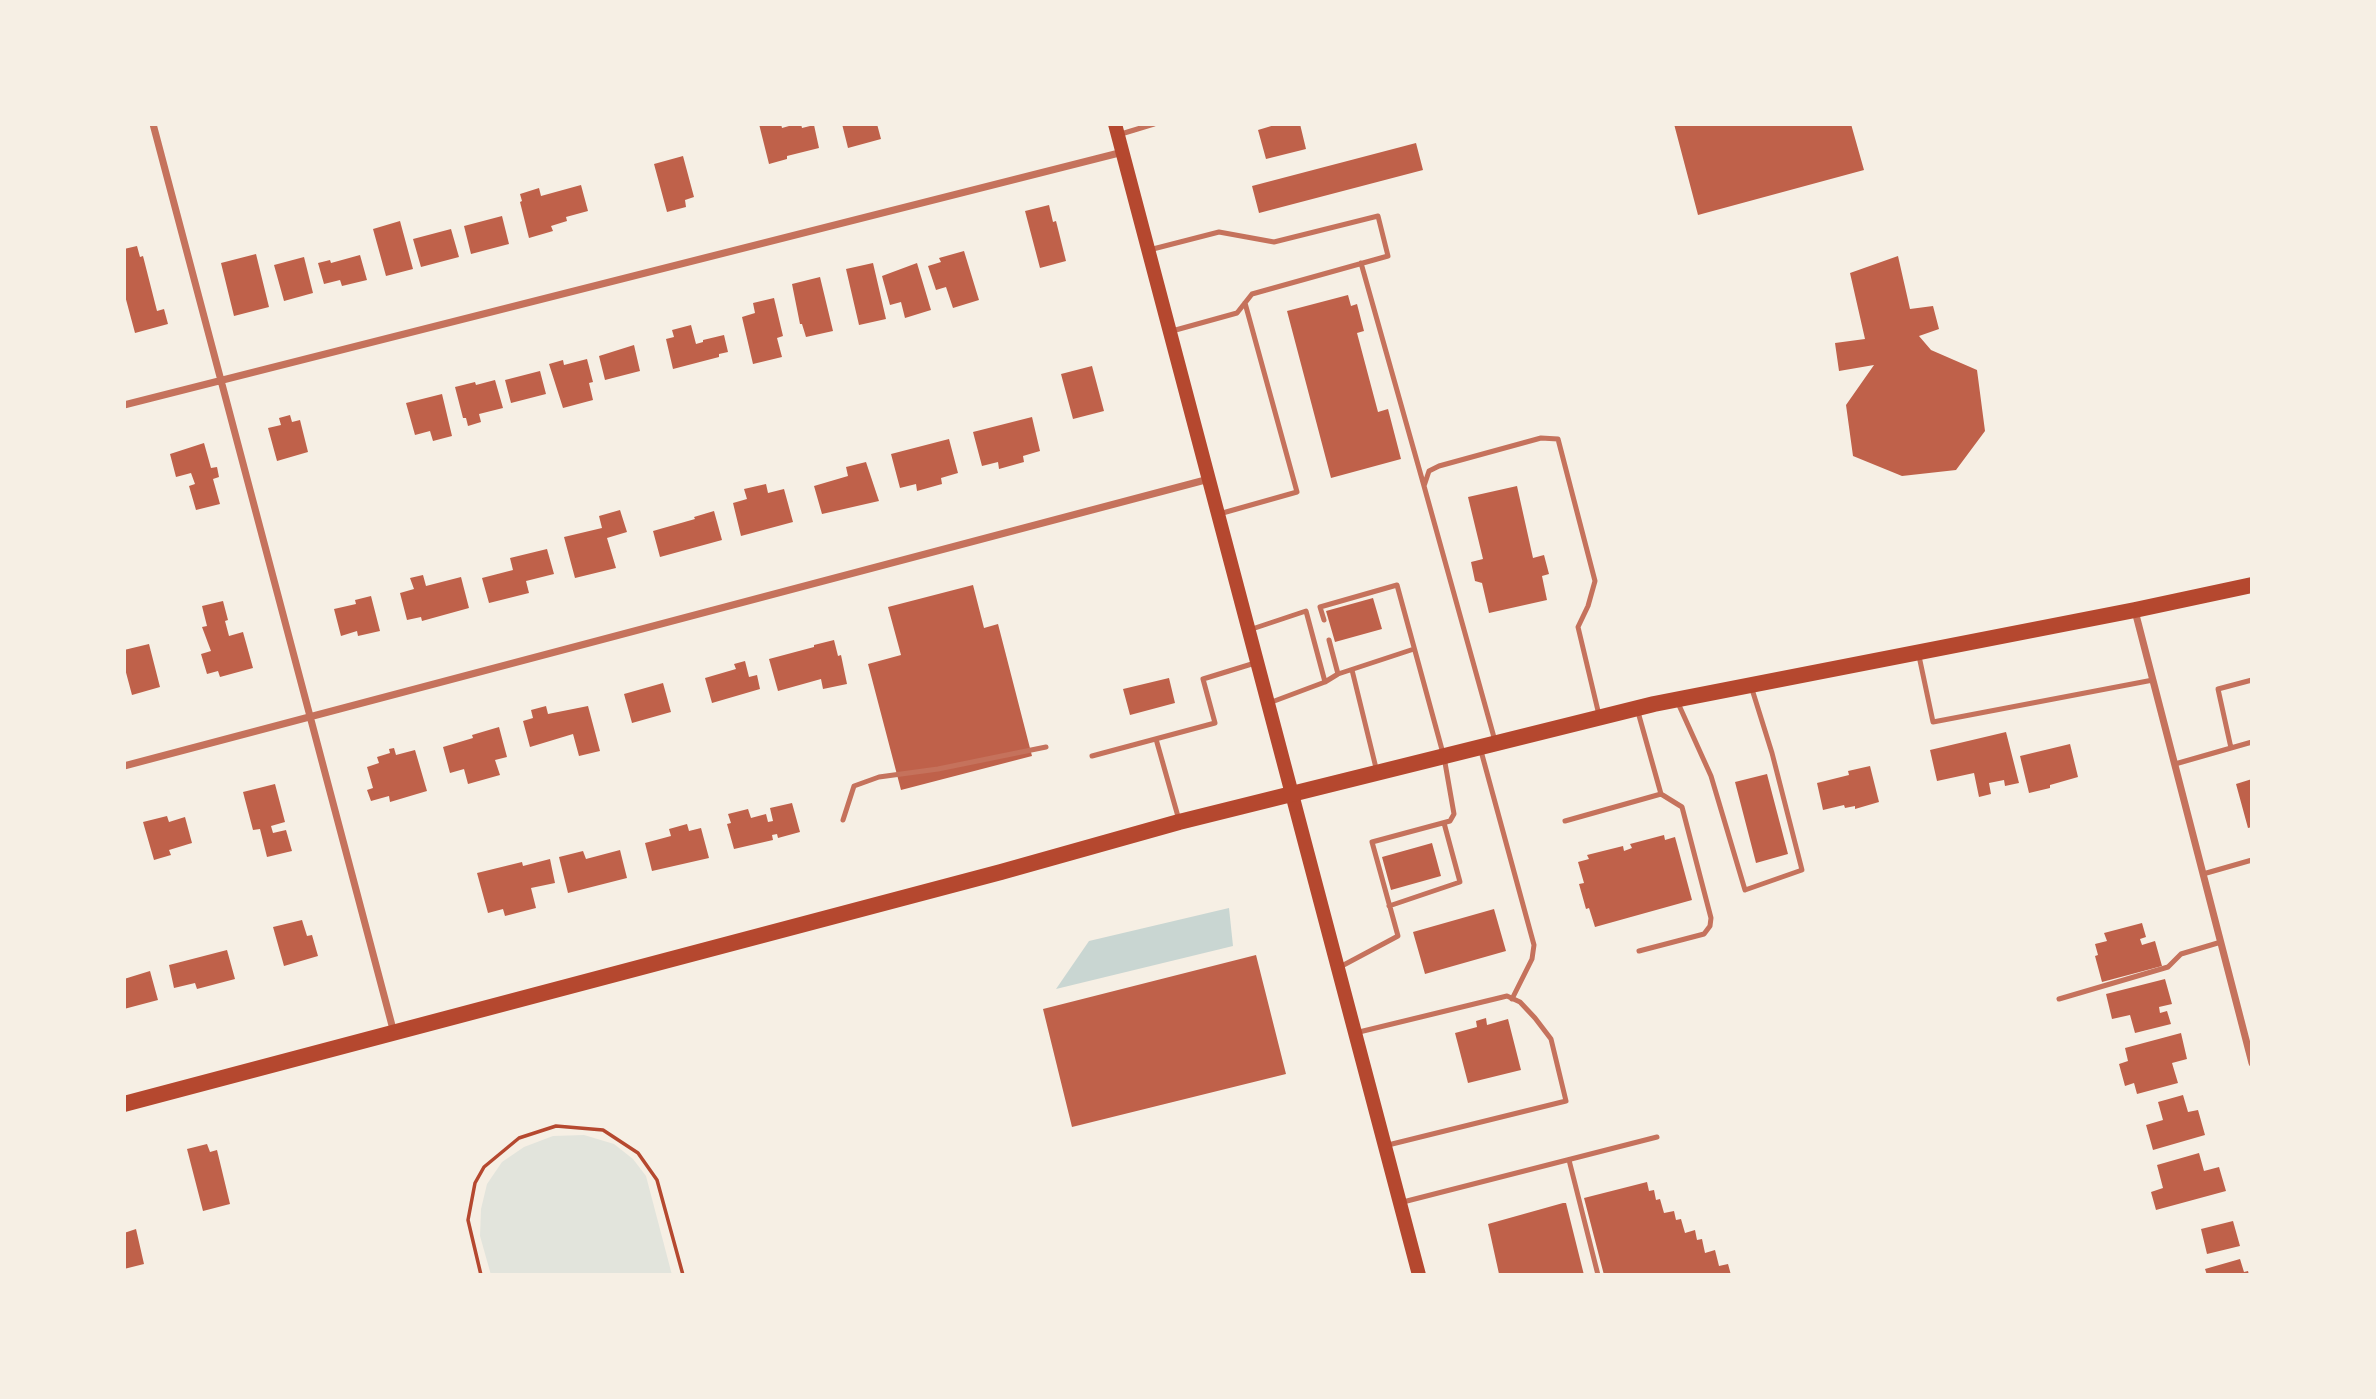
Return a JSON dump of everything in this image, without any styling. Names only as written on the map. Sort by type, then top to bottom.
[{"type":"main road","points":[[1116,129],[1419,1275]]},
{"type":"main road","points":[[124,1104],[975,879],[1179,822],[1600,718],[1677,700],[2252,585]]},
{"type":"street","points":[[153,124],[394,1033]]},
{"type":"street","points":[[124,405],[1123,152]]},
{"type":"street","points":[[124,766],[1209,479]]},
{"type":"street","points":[[2135,610],[2252,1063]]},
{"type":"lane","points":[[1116,129],[1154,124]]},
{"type":"lane","points":[[1149,250],[1219,232],[1274,242],[1378,216],[1388,256],[1252,294],[1237,313],[1171,331]]},
{"type":"lane","points":[[1361,263],[1424,486],[1534,945],[1532,959],[1513,999]]},
{"type":"lane","points":[[1219,514],[1297,492],[1245,303]]},
{"type":"lane","points":[[1424,486],[1429,471],[1439,466],[1541,438],[1558,439],[1595,581],[1588,606],[1578,627],[1600,718]]},
{"type":"lane","points":[[1249,630],[1397,585],[1444,757],[1454,814],[1450,821],[1372,842],[1398,936],[1338,968]]},
{"type":"lane","points":[[1320,607],[1324,620]]},
{"type":"lane","points":[[1306,611],[1325,682]]},
{"type":"lane","points":[[1329,640],[1338,674]]},
{"type":"lane","points":[[1269,703],[1325,682],[1338,674],[1414,649]]},
{"type":"lane","points":[[1918,653],[1933,722],[2153,680]]},
{"type":"lane","points":[[1092,756],[1215,723],[1203,679],[1258,662]]},
{"type":"lane","points":[[1352,670],[1378,774]]},
{"type":"lane","points":[[2231,748],[2218,689],[2252,680]]},
{"type":"lane","points":[[1677,700],[1711,776],[1745,890],[1802,870],[1772,753],[1751,686]]},
{"type":"lane","points":[[1637,709],[1661,794],[1682,807],[1711,918],[1710,926],[1704,934],[1639,951]]},
{"type":"lane","points":[[1156,739],[1179,822]]},
{"type":"lane","points":[[2175,764],[2252,742]]},
{"type":"lane","points":[[843,820],[854,786],[879,777],[938,769],[1046,747]]},
{"type":"lane","points":[[1565,821],[1661,794]]},
{"type":"lane","points":[[1390,906],[1460,882],[1444,823]]},
{"type":"lane","points":[[2203,874],[2252,860]]},
{"type":"lane","points":[[2059,999],[2168,967],[2181,954],[2221,942]]},
{"type":"lane","points":[[1355,1032],[1507,996],[1520,1002],[1551,1039],[1566,1101],[1385,1146]]},
{"type":"lane","points":[[1400,1203],[1657,1137]]},
{"type":"lane","points":[[1569,1160],[1598,1275]]},
{"type":"path","points":[[481,1275],[468,1220],[475,1184],[484,1167],[519,1138],[556,1126],[603,1130],[638,1153],[657,1180],[683,1275]]},
{"type":"shaded area","points":[[1229,908],[1233,946],[1056,989],[1089,941]]},
{"type":"shaded area","points":[[584,1135],[614,1144],[633,1159],[646,1176],[672,1275],[491,1275],[480,1236],[481,1209],[487,1184],[502,1162],[524,1147],[553,1136]]},
{"type":"building","points":[[759,124],[781,124],[782,128],[796,124],[801,124],[802,128],[814,125],[819,148],[787,156],[787,159],[769,164]]},
{"type":"building","points":[[842,124],[877,124],[881,139],[848,148]]},
{"type":"building","points":[[1278,124],[1300,124],[1306,149],[1266,159],[1258,130]]},
{"type":"building","points":[[1674,124],[1851,124],[1864,170],[1698,215]]},
{"type":"building","points":[[1416,143],[1423,170],[1259,213],[1252,186]]},
{"type":"building","points":[[683,156],[694,197],[685,200],[686,207],[667,212],[654,164]]},
{"type":"building","points":[[581,185],[588,211],[566,217],[567,221],[551,226],[553,231],[529,238],[520,194],[539,188],[541,196]]},
{"type":"building","points":[[1049,205],[1066,261],[1040,268],[1025,211]]},
{"type":"building","points":[[502,216],[509,244],[471,254],[464,226]]},
{"type":"building","points":[[400,221],[413,269],[386,276],[373,229]]},
{"type":"building","points":[[451,229],[459,257],[421,267],[413,239]]},
{"type":"building","points":[[137,246],[140,257],[143,256],[157,311],[164,309],[168,324],[135,333],[124,292],[124,249]]},
{"type":"building","points":[[964,251],[979,300],[953,308],[946,287],[936,290],[928,266],[941,262],[939,258]]},
{"type":"building","points":[[256,254],[269,307],[234,316],[221,263]]},
{"type":"building","points":[[360,255],[367,280],[342,286],[340,280],[324,284],[318,263],[330,260],[331,263]]},
{"type":"building","points":[[1898,256],[1910,309],[1933,306],[1939,329],[1919,336],[1931,350],[1977,370],[1985,431],[1956,470],[1902,476],[1853,456],[1846,405],[1874,365],[1839,371],[1835,343],[1865,339],[1850,273]]},
{"type":"building","points":[[304,257],[313,293],[284,301],[274,265]]},
{"type":"building","points":[[873,263],[886,319],[859,325],[846,269]]},
{"type":"building","points":[[917,263],[931,310],[905,318],[901,302],[890,305],[882,276]]},
{"type":"building","points":[[820,277],[833,331],[806,337],[800,324],[792,284]]},
{"type":"building","points":[[1348,295],[1351,306],[1357,304],[1364,331],[1357,333],[1378,412],[1388,409],[1401,459],[1331,478],[1287,311]]},
{"type":"building","points":[[774,298],[783,336],[777,338],[782,357],[753,364],[742,317],[755,313],[753,303]]},
{"type":"building","points":[[691,325],[696,344],[724,335],[728,352],[719,354],[719,357],[673,369],[666,339],[674,337],[672,330]]},
{"type":"building","points":[[634,345],[640,371],[605,380],[599,356]]},
{"type":"building","points":[[587,359],[593,382],[589,383],[593,400],[563,408],[549,364],[563,360],[564,365]]},
{"type":"building","points":[[1092,366],[1104,411],[1073,419],[1061,374]]},
{"type":"building","points":[[540,371],[546,394],[511,403],[505,380]]},
{"type":"building","points":[[495,380],[503,408],[479,414],[481,422],[468,426],[466,418],[463,418],[455,387]]},
{"type":"building","points":[[442,394],[452,436],[433,441],[430,431],[415,435],[406,403]]},
{"type":"building","points":[[290,415],[292,422],[300,420],[308,452],[277,461],[268,428],[281,425],[279,418]]},
{"type":"building","points":[[1032,417],[1040,451],[1023,456],[1024,462],[999,469],[998,462],[982,466],[973,432]]},
{"type":"building","points":[[949,439],[958,473],[941,478],[942,484],[917,491],[916,484],[900,488],[891,454]]},
{"type":"building","points":[[204,443],[211,468],[217,467],[219,477],[213,479],[220,504],[196,510],[189,486],[195,484],[191,473],[176,477],[170,454]]},
{"type":"building","points":[[866,462],[879,501],[822,514],[814,486],[848,476],[846,467]]},
{"type":"building","points":[[766,484],[768,493],[784,489],[793,522],[741,536],[733,503],[747,499],[744,489]]},
{"type":"building","points":[[1517,486],[1533,558],[1544,555],[1549,574],[1542,576],[1547,600],[1489,613],[1482,583],[1475,581],[1471,562],[1483,559],[1468,497]]},
{"type":"building","points":[[620,510],[627,532],[607,538],[616,568],[575,578],[564,537],[602,528],[599,516]]},
{"type":"building","points":[[714,511],[722,540],[660,557],[653,531]]},
{"type":"building","points":[[547,549],[554,574],[526,581],[529,593],[489,603],[482,578],[513,570],[510,558]]},
{"type":"building","points":[[423,575],[426,586],[461,577],[469,608],[422,621],[421,617],[407,620],[400,593],[414,589],[410,578]]},
{"type":"building","points":[[973,585],[984,628],[998,624],[1032,756],[901,790],[868,664],[901,655],[888,607]]},
{"type":"building","points":[[371,596],[380,631],[358,636],[357,631],[341,636],[334,609],[356,604],[355,600]]},
{"type":"building","points":[[1373,598],[1382,629],[1335,642],[1326,611]]},
{"type":"building","points":[[223,601],[229,636],[243,632],[253,668],[220,677],[218,671],[207,674],[201,654],[211,651],[202,627],[207,626],[202,606]]},
{"type":"building","points":[[834,640],[838,656],[841,655],[847,684],[823,689],[821,679],[778,691],[769,659]]},
{"type":"building","points":[[149,644],[160,687],[132,695],[124,665],[124,650]]},
{"type":"building","points":[[745,661],[749,677],[757,675],[760,689],[712,703],[705,678],[736,669],[734,664]]},
{"type":"building","points":[[1169,678],[1175,703],[1130,715],[1123,689]]},
{"type":"building","points":[[663,683],[671,712],[632,723],[624,694]]},
{"type":"building","points":[[546,706],[548,714],[588,706],[600,751],[579,756],[573,734],[530,747],[523,721],[533,718],[531,710]]},
{"type":"building","points":[[499,727],[507,757],[495,760],[500,775],[468,784],[464,769],[450,773],[443,747]]},
{"type":"building","points":[[2006,732],[2019,783],[2005,786],[2004,780],[1989,783],[1991,794],[1979,797],[1974,773],[1937,781],[1930,750]]},
{"type":"building","points":[[2070,744],[2078,777],[2029,793],[2020,756]]},
{"type":"building","points":[[394,748],[396,755],[415,750],[427,791],[390,802],[389,796],[371,801],[367,790],[373,788],[367,767],[379,763],[377,757],[390,753],[389,749]]},
{"type":"building","points":[[1870,766],[1879,802],[1855,809],[1855,806],[1845,808],[1844,805],[1823,810],[1817,783],[1849,775],[1848,771]]},
{"type":"building","points":[[1767,774],[1788,854],[1756,863],[1735,782]]},
{"type":"building","points":[[2252,779],[2252,827],[2248,828],[2236,784]]},
{"type":"building","points":[[275,784],[285,822],[271,826],[273,833],[286,830],[292,851],[267,857],[260,829],[253,830],[243,792]]},
{"type":"building","points":[[792,803],[800,832],[778,838],[777,834],[772,835],[773,840],[734,849],[727,824],[731,823],[728,814],[748,809],[751,818],[766,814],[768,822],[773,821],[770,808]]},
{"type":"building","points":[[167,816],[169,822],[185,817],[192,843],[169,850],[171,855],[154,860],[143,822]]},
{"type":"building","points":[[687,824],[689,831],[701,828],[709,858],[652,871],[645,843],[671,836],[669,829]]},
{"type":"building","points":[[1664,835],[1665,840],[1675,837],[1692,900],[1595,927],[1589,908],[1586,909],[1579,884],[1584,883],[1578,862],[1589,859],[1587,855],[1623,846],[1624,851],[1632,848],[1630,844]]},
{"type":"building","points":[[1432,843],[1441,876],[1391,890],[1382,857]]},
{"type":"building","points":[[620,850],[627,878],[568,893],[559,857],[583,851],[586,859]]},
{"type":"building","points":[[550,859],[555,883],[531,888],[536,908],[505,916],[503,909],[488,913],[477,873],[522,862],[523,866]]},
{"type":"building","points":[[1494,909],[1506,951],[1425,974],[1413,932]]},
{"type":"building","points":[[302,920],[307,936],[312,935],[318,956],[284,966],[273,927]]},
{"type":"building","points":[[2142,923],[2146,937],[2140,939],[2142,945],[2155,941],[2162,966],[2102,982],[2095,956],[2098,955],[2095,944],[2107,941],[2104,933]]},
{"type":"building","points":[[227,950],[235,979],[197,989],[195,983],[174,988],[169,965]]},
{"type":"building","points":[[1256,955],[1286,1074],[1072,1127],[1043,1009]]},
{"type":"building","points":[[150,971],[158,1000],[124,1009],[124,979]]},
{"type":"building","points":[[2165,979],[2172,1004],[2159,1007],[2160,1013],[2167,1011],[2171,1024],[2135,1033],[2130,1015],[2112,1019],[2106,994]]},
{"type":"building","points":[[1486,1018],[1487,1025],[1508,1019],[1521,1070],[1468,1083],[1455,1033],[1477,1027],[1476,1021]]},
{"type":"building","points":[[2181,1033],[2187,1059],[2172,1063],[2178,1083],[2137,1094],[2134,1083],[2125,1086],[2119,1064],[2128,1061],[2125,1048]]},
{"type":"building","points":[[2183,1095],[2188,1112],[2198,1110],[2205,1135],[2153,1150],[2146,1125],[2163,1120],[2158,1102]]},
{"type":"building","points":[[207,1144],[210,1152],[217,1150],[230,1204],[203,1211],[187,1149]]},
{"type":"building","points":[[2199,1153],[2204,1171],[2219,1167],[2226,1191],[2156,1210],[2151,1192],[2163,1188],[2157,1165]]},
{"type":"building","points":[[1647,1182],[1649,1191],[1654,1190],[1656,1200],[1660,1199],[1664,1213],[1674,1211],[1676,1220],[1681,1219],[1685,1233],[1695,1230],[1697,1240],[1702,1239],[1705,1253],[1715,1250],[1719,1266],[1728,1264],[1731,1275],[1604,1275],[1584,1198]]},
{"type":"building","points":[[1566,1203],[1584,1275],[1499,1274],[1488,1224]]},
{"type":"building","points":[[2233,1221],[2240,1246],[2207,1254],[2201,1229]]},
{"type":"building","points":[[136,1229],[144,1264],[124,1269],[124,1233]]},
{"type":"building","points":[[2240,1259],[2244,1272],[2248,1271],[2249,1275],[2207,1275],[2205,1269]]}]
